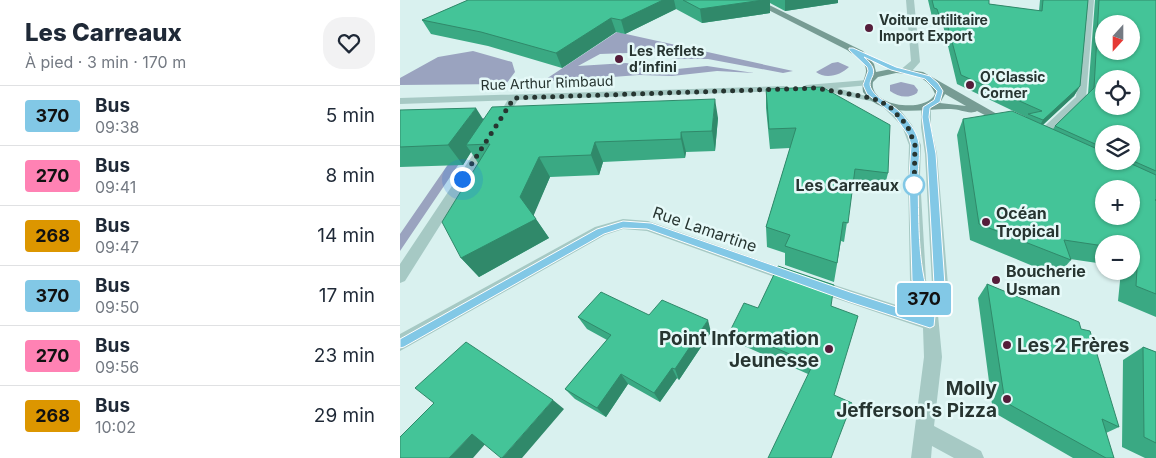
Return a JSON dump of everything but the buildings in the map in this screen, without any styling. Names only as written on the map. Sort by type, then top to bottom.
[{"type":"main road","points":[[753,0],[851,49],[902,70],[922,75],[948,92],[995,117],[1035,135]]},
{"type":"main road","points":[[851,49],[870,66],[871,71],[867,89],[869,93],[881,102],[904,109],[928,106],[960,107],[995,117]]},
{"type":"main road","points":[[868,82],[880,72],[902,70]]},
{"type":"main road","points":[[928,106],[937,101],[940,94],[939,87],[932,81]]},
{"type":"street","points":[[902,70],[909,69],[916,62],[910,0]]},
{"type":"street","points":[[1035,135],[1081,98],[1089,4]]},
{"type":"street","points":[[816,88],[868,82]]},
{"type":"street","points":[[816,88],[854,94],[881,102],[903,120],[912,135],[915,145],[914,176],[918,280],[930,319],[933,357],[921,458]]},
{"type":"street","name":"Rue Arthur Rimbaud","points":[[400,101],[816,88]]},
{"type":"street","points":[[400,277],[514,98]]},
{"type":"street","points":[[928,106],[926,127],[932,154],[940,285],[930,319]]},
{"type":"street","name":"Rue Lamartine","points":[[400,343],[600,231],[623,224],[648,226],[884,309],[930,319]]},
{"type":"street","points":[[924,431],[974,458]]},
{"type":"shaded area","points":[[617,32],[793,71],[783,73],[708,59],[676,59],[656,52],[600,54],[578,66],[626,63],[667,70],[707,66],[754,73],[717,71],[672,76],[579,77],[540,83]]},
{"type":"shaded area","points":[[473,51],[512,62],[515,72],[506,84],[400,85],[400,78],[438,57]]},
{"type":"shaded area","points":[[838,62],[849,67],[833,76],[824,76],[816,72],[832,63]]},
{"type":"shaded area","points":[[901,82],[914,85],[918,90],[917,93],[903,96],[896,95],[890,91],[890,85]]},
{"type":"shaded area","points":[[480,118],[490,118],[400,251],[400,234]]},
{"type":"bus line","name":"370","points":[[400,343],[600,231],[623,224],[648,226],[884,309],[930,323],[930,316],[918,280],[914,176],[915,145],[907,125],[897,113],[872,97],[869,93],[866,85],[871,71],[870,66],[851,49],[886,66],[928,78],[939,87],[939,98],[934,104],[926,107],[925,117],[932,154],[932,179],[940,285],[935,300]]},
{"type":"place","name":"Voiture utilitaire Import Export","points":[[869,28]]},
{"type":"place","name":"Les Reflets d’infini","points":[[619,59]]},
{"type":"place","name":"O'Classic Corner","points":[[970,85]]},
{"type":"place","name":"Les Carreaux","points":[[914,185]]},
{"type":"place","name":"Océan Tropical","points":[[986,222]]},
{"type":"place","name":"Boucherie Usman","points":[[996,280]]},
{"type":"place","name":"Les 2 Frères","points":[[1007,345]]},
{"type":"place","name":"Point Information Jeunesse","points":[[829,349]]},
{"type":"place","name":"Molly Jefferson's Pizza","points":[[1007,399]]},
{"type":"route","points":[[462,179],[514,98],[816,88],[878,100],[897,113],[907,125],[915,145],[914,193],[914,185]]}]
